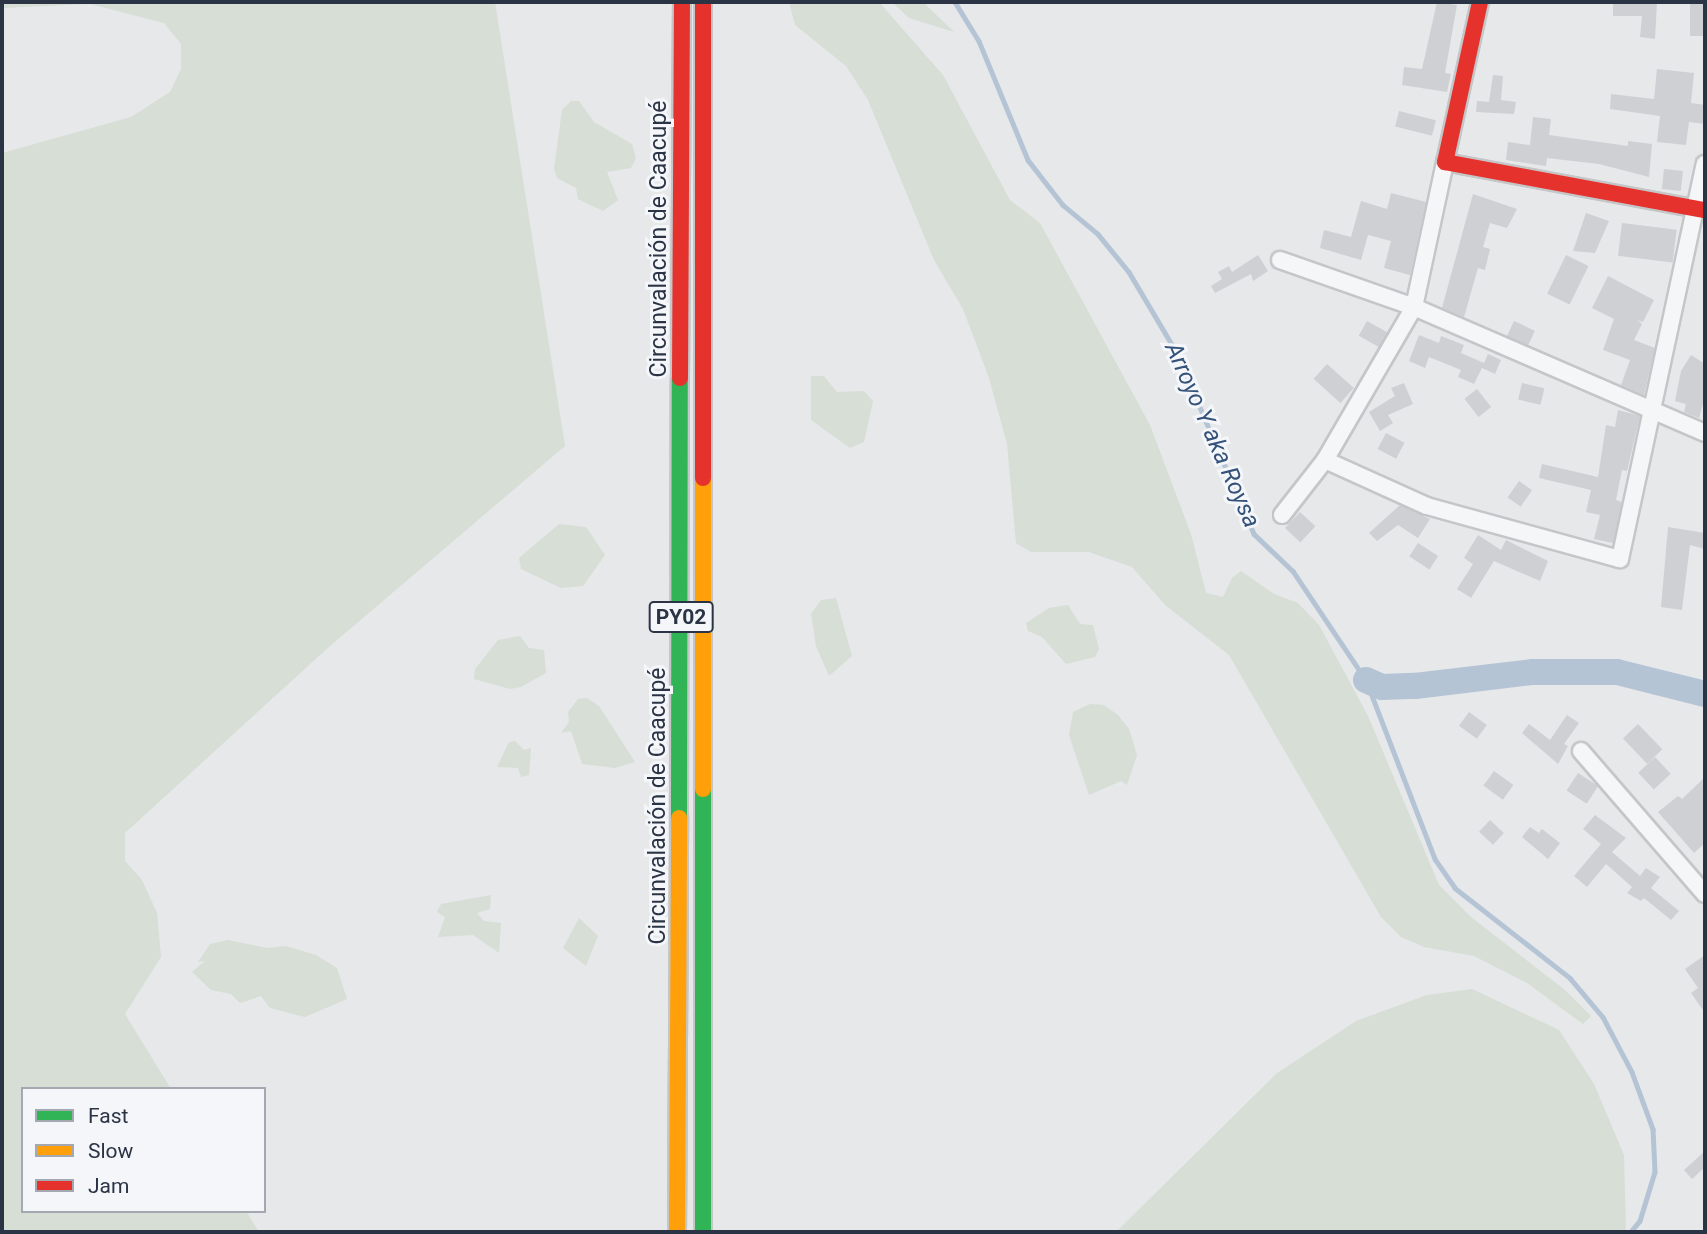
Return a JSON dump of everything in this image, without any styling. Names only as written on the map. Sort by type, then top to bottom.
[{"type":"main road","name":"Circunvalación de Caacupé","points":[[677,1232],[682,2]]},
{"type":"main road","name":"Circunvalación de Caacupé","points":[[703,2],[703,1232]]},
{"type":"main road","points":[[1480,2],[1445,162],[1701,209]]},
{"type":"main road","points":[[669,1232],[676,1192]]},
{"type":"street","points":[[1282,515],[1325,460],[1414,307],[1445,162]]},
{"type":"street","points":[[1325,460],[1427,506],[1620,559],[1701,209],[1705,164]]},
{"type":"street","points":[[1280,260],[1414,307],[1705,433]]},
{"type":"street","points":[[1581,751],[1705,894]]},
{"type":"shaded area","points":[[2,2],[495,2],[565,446],[330,646],[125,833],[125,861],[142,880],[157,913],[161,957],[125,1014],[170,1087],[21,1087],[21,1213],[247,1213],[259,1232],[2,1232],[2,153],[131,117],[170,92],[181,69],[181,44],[164,23],[90,4],[2,8]]},
{"type":"shaded area","points":[[789,2],[879,2],[943,75],[1010,200],[1040,223],[1150,425],[1191,534],[1206,593],[1223,597],[1232,578],[1241,571],[1274,594],[1298,603],[1319,625],[1368,716],[1439,885],[1471,917],[1565,990],[1591,1016],[1583,1024],[1527,983],[1474,956],[1424,947],[1401,937],[1381,917],[1229,655],[1165,605],[1132,567],[1089,552],[1031,552],[1016,543],[1007,444],[989,378],[963,309],[934,260],[868,100],[846,66],[795,25]]},
{"type":"shaded area","points":[[892,2],[923,2],[954,32],[909,18]]},
{"type":"shaded area","points":[[571,101],[579,101],[594,122],[632,144],[636,158],[631,168],[607,172],[618,200],[603,211],[578,199],[576,188],[557,178],[554,169],[562,110]]},
{"type":"shaded area","points":[[811,376],[824,376],[837,392],[864,391],[873,401],[864,442],[850,448],[811,420]]},
{"type":"shaded area","points":[[559,524],[586,527],[605,555],[583,586],[561,588],[521,569],[519,558]]},
{"type":"shaded area","points":[[836,598],[852,656],[829,676],[816,646],[811,614],[821,600]]},
{"type":"shaded area","points":[[1068,605],[1080,624],[1093,625],[1099,649],[1095,657],[1066,664],[1042,637],[1028,631],[1026,623],[1049,608]]},
{"type":"shaded area","points":[[520,636],[529,648],[544,650],[546,673],[521,687],[510,689],[474,679],[475,669],[498,640]]},
{"type":"shaded area","points":[[587,698],[599,706],[635,762],[615,768],[582,764],[571,731],[561,733],[569,722],[568,712],[578,699]]},
{"type":"shaded area","points":[[1090,704],[1104,705],[1118,715],[1129,729],[1137,755],[1127,785],[1121,781],[1089,795],[1069,735],[1073,712]]},
{"type":"shaded area","points":[[515,741],[524,750],[531,748],[529,775],[521,777],[518,768],[497,767],[509,742]]},
{"type":"shaded area","points":[[491,895],[490,909],[477,913],[484,921],[501,923],[499,953],[473,935],[438,937],[445,917],[437,912],[441,904]]},
{"type":"shaded area","points":[[579,918],[598,936],[586,966],[563,948]]},
{"type":"shaded area","points":[[228,940],[267,948],[286,946],[316,955],[337,968],[347,999],[305,1017],[270,1008],[261,996],[240,1003],[231,994],[211,990],[192,972],[205,961],[198,962],[210,944]]},
{"type":"shaded area","points":[[1472,989],[1559,1030],[1594,1084],[1624,1155],[1626,1232],[1116,1232],[1277,1073],[1356,1021],[1427,995]]},
{"type":"building","points":[[1437,2],[1457,5],[1445,73],[1451,74],[1447,92],[1402,85],[1404,67],[1422,69]]},
{"type":"building","points":[[1613,2],[1657,2],[1655,39],[1640,37],[1642,16],[1613,16]]},
{"type":"building","points":[[1690,2],[1705,2],[1705,36],[1690,36]]},
{"type":"building","points":[[1657,69],[1694,73],[1691,103],[1705,105],[1705,124],[1689,122],[1686,145],[1657,142],[1660,116],[1610,109],[1611,94],[1654,99]]},
{"type":"building","points":[[1493,75],[1503,76],[1501,100],[1516,102],[1514,114],[1476,112],[1477,101],[1489,102]]},
{"type":"building","points":[[1399,111],[1436,120],[1432,136],[1395,127]]},
{"type":"building","points":[[1533,117],[1551,119],[1549,135],[1628,146],[1628,141],[1652,144],[1649,177],[1599,164],[1547,158],[1546,166],[1506,160],[1508,142],[1530,145]]},
{"type":"building","points":[[1664,169],[1683,171],[1681,191],[1662,189]]},
{"type":"building","points":[[1391,193],[1426,202],[1410,275],[1384,268],[1391,241],[1368,235],[1361,260],[1320,248],[1324,230],[1351,237],[1361,201],[1387,209]]},
{"type":"building","points":[[1473,194],[1517,209],[1507,228],[1490,223],[1483,247],[1490,249],[1485,270],[1478,268],[1464,317],[1442,308]]},
{"type":"building","points":[[1586,213],[1609,221],[1595,253],[1573,251]]},
{"type":"building","points":[[1622,223],[1677,230],[1673,262],[1618,256]]},
{"type":"building","points":[[1258,255],[1268,271],[1253,281],[1251,274],[1215,293],[1211,286],[1222,279],[1218,272],[1229,266],[1232,272]]},
{"type":"building","points":[[1566,255],[1588,266],[1570,305],[1547,294]]},
{"type":"building","points":[[1608,276],[1654,300],[1643,322],[1637,320],[1642,324],[1634,340],[1655,348],[1644,395],[1621,385],[1630,360],[1603,350],[1614,319],[1592,308]]},
{"type":"building","points":[[1367,321],[1387,332],[1379,347],[1359,336]]},
{"type":"building","points":[[1514,321],[1535,331],[1528,346],[1507,336]]},
{"type":"building","points":[[1419,335],[1439,343],[1441,336],[1464,345],[1461,353],[1484,363],[1488,354],[1501,360],[1495,374],[1482,368],[1474,384],[1458,377],[1461,370],[1429,357],[1425,368],[1409,361]]},
{"type":"building","points":[[1691,355],[1705,364],[1705,397],[1699,418],[1684,412],[1686,404],[1675,401],[1681,371]]},
{"type":"building","points":[[1327,364],[1354,388],[1340,403],[1314,379]]},
{"type":"building","points":[[1404,383],[1413,404],[1388,415],[1393,423],[1380,431],[1369,412],[1395,396],[1391,388]]},
{"type":"building","points":[[1522,383],[1544,388],[1541,405],[1518,400]]},
{"type":"building","points":[[1477,389],[1491,407],[1479,417],[1464,399]]},
{"type":"building","points":[[1618,410],[1640,416],[1627,471],[1622,470],[1616,500],[1622,502],[1613,543],[1594,539],[1600,515],[1586,512],[1591,490],[1539,478],[1542,464],[1598,477],[1606,425],[1615,427]]},
{"type":"building","points":[[1386,433],[1405,443],[1396,459],[1378,449]]},
{"type":"building","points":[[1519,481],[1532,490],[1521,507],[1508,497]]},
{"type":"building","points":[[1400,505],[1430,519],[1418,538],[1398,525],[1377,541],[1369,533]]},
{"type":"building","points":[[1300,512],[1315,526],[1300,542],[1285,528]]},
{"type":"building","points":[[1668,527],[1705,533],[1705,549],[1690,545],[1682,610],[1661,607]]},
{"type":"building","points":[[1478,535],[1501,550],[1506,540],[1548,561],[1540,581],[1494,561],[1471,598],[1457,589],[1473,564],[1464,558]]},
{"type":"building","points":[[1418,543],[1438,556],[1429,569],[1409,556]]},
{"type":"building","points":[[1469,712],[1487,725],[1477,739],[1459,726]]},
{"type":"building","points":[[1567,715],[1579,723],[1564,744],[1568,746],[1558,764],[1522,733],[1529,724],[1550,740]]},
{"type":"building","points":[[1638,724],[1662,749],[1647,764],[1623,739]]},
{"type":"building","points":[[1655,757],[1671,774],[1654,790],[1638,773]]},
{"type":"building","points":[[1494,771],[1513,785],[1503,800],[1483,786]]},
{"type":"building","points":[[1578,773],[1598,786],[1587,804],[1567,791]]},
{"type":"building","points":[[1705,777],[1705,843],[1694,853],[1658,812],[1678,796],[1682,799]]},
{"type":"building","points":[[1595,815],[1626,838],[1612,852],[1640,876],[1646,868],[1660,877],[1651,888],[1679,911],[1671,920],[1644,898],[1641,901],[1627,893],[1632,887],[1606,864],[1587,887],[1574,876],[1601,844],[1583,829]]},
{"type":"building","points":[[1490,820],[1504,833],[1493,845],[1479,832]]},
{"type":"building","points":[[1530,827],[1539,833],[1542,829],[1560,843],[1548,859],[1522,837]]},
{"type":"building","points":[[1705,955],[1705,1013],[1691,993],[1698,988],[1685,969]]},
{"type":"building","points":[[1705,1151],[1705,1167],[1692,1179],[1684,1170]]},
{"type":"waterway","name":"Arroyo Y aka Roysa","points":[[955,2],[979,41],[1028,160],[1063,205],[1098,234],[1129,272],[1176,351],[1254,534],[1293,571],[1366,680],[1435,859],[1455,888],[1570,978],[1603,1017],[1632,1072],[1653,1129],[1655,1172],[1640,1221],[1631,1232]]},
{"type":"waterway","name":"Arroyo Y aka Roysa","points":[[1366,680],[1382,687],[1415,686],[1533,672],[1617,672],[1705,694]]},
{"type":"traffic: fast","points":[[679,818],[680,378]]},
{"type":"traffic: fast","points":[[703,789],[703,1232]]},
{"type":"traffic: slow","points":[[703,478],[703,789]]},
{"type":"traffic: slow","points":[[677,1232],[679,818]]},
{"type":"traffic: jam","points":[[680,378],[682,2]]},
{"type":"traffic: jam","points":[[703,2],[703,478]]},
{"type":"traffic: jam","points":[[1480,2],[1445,162],[1705,210]]}]
